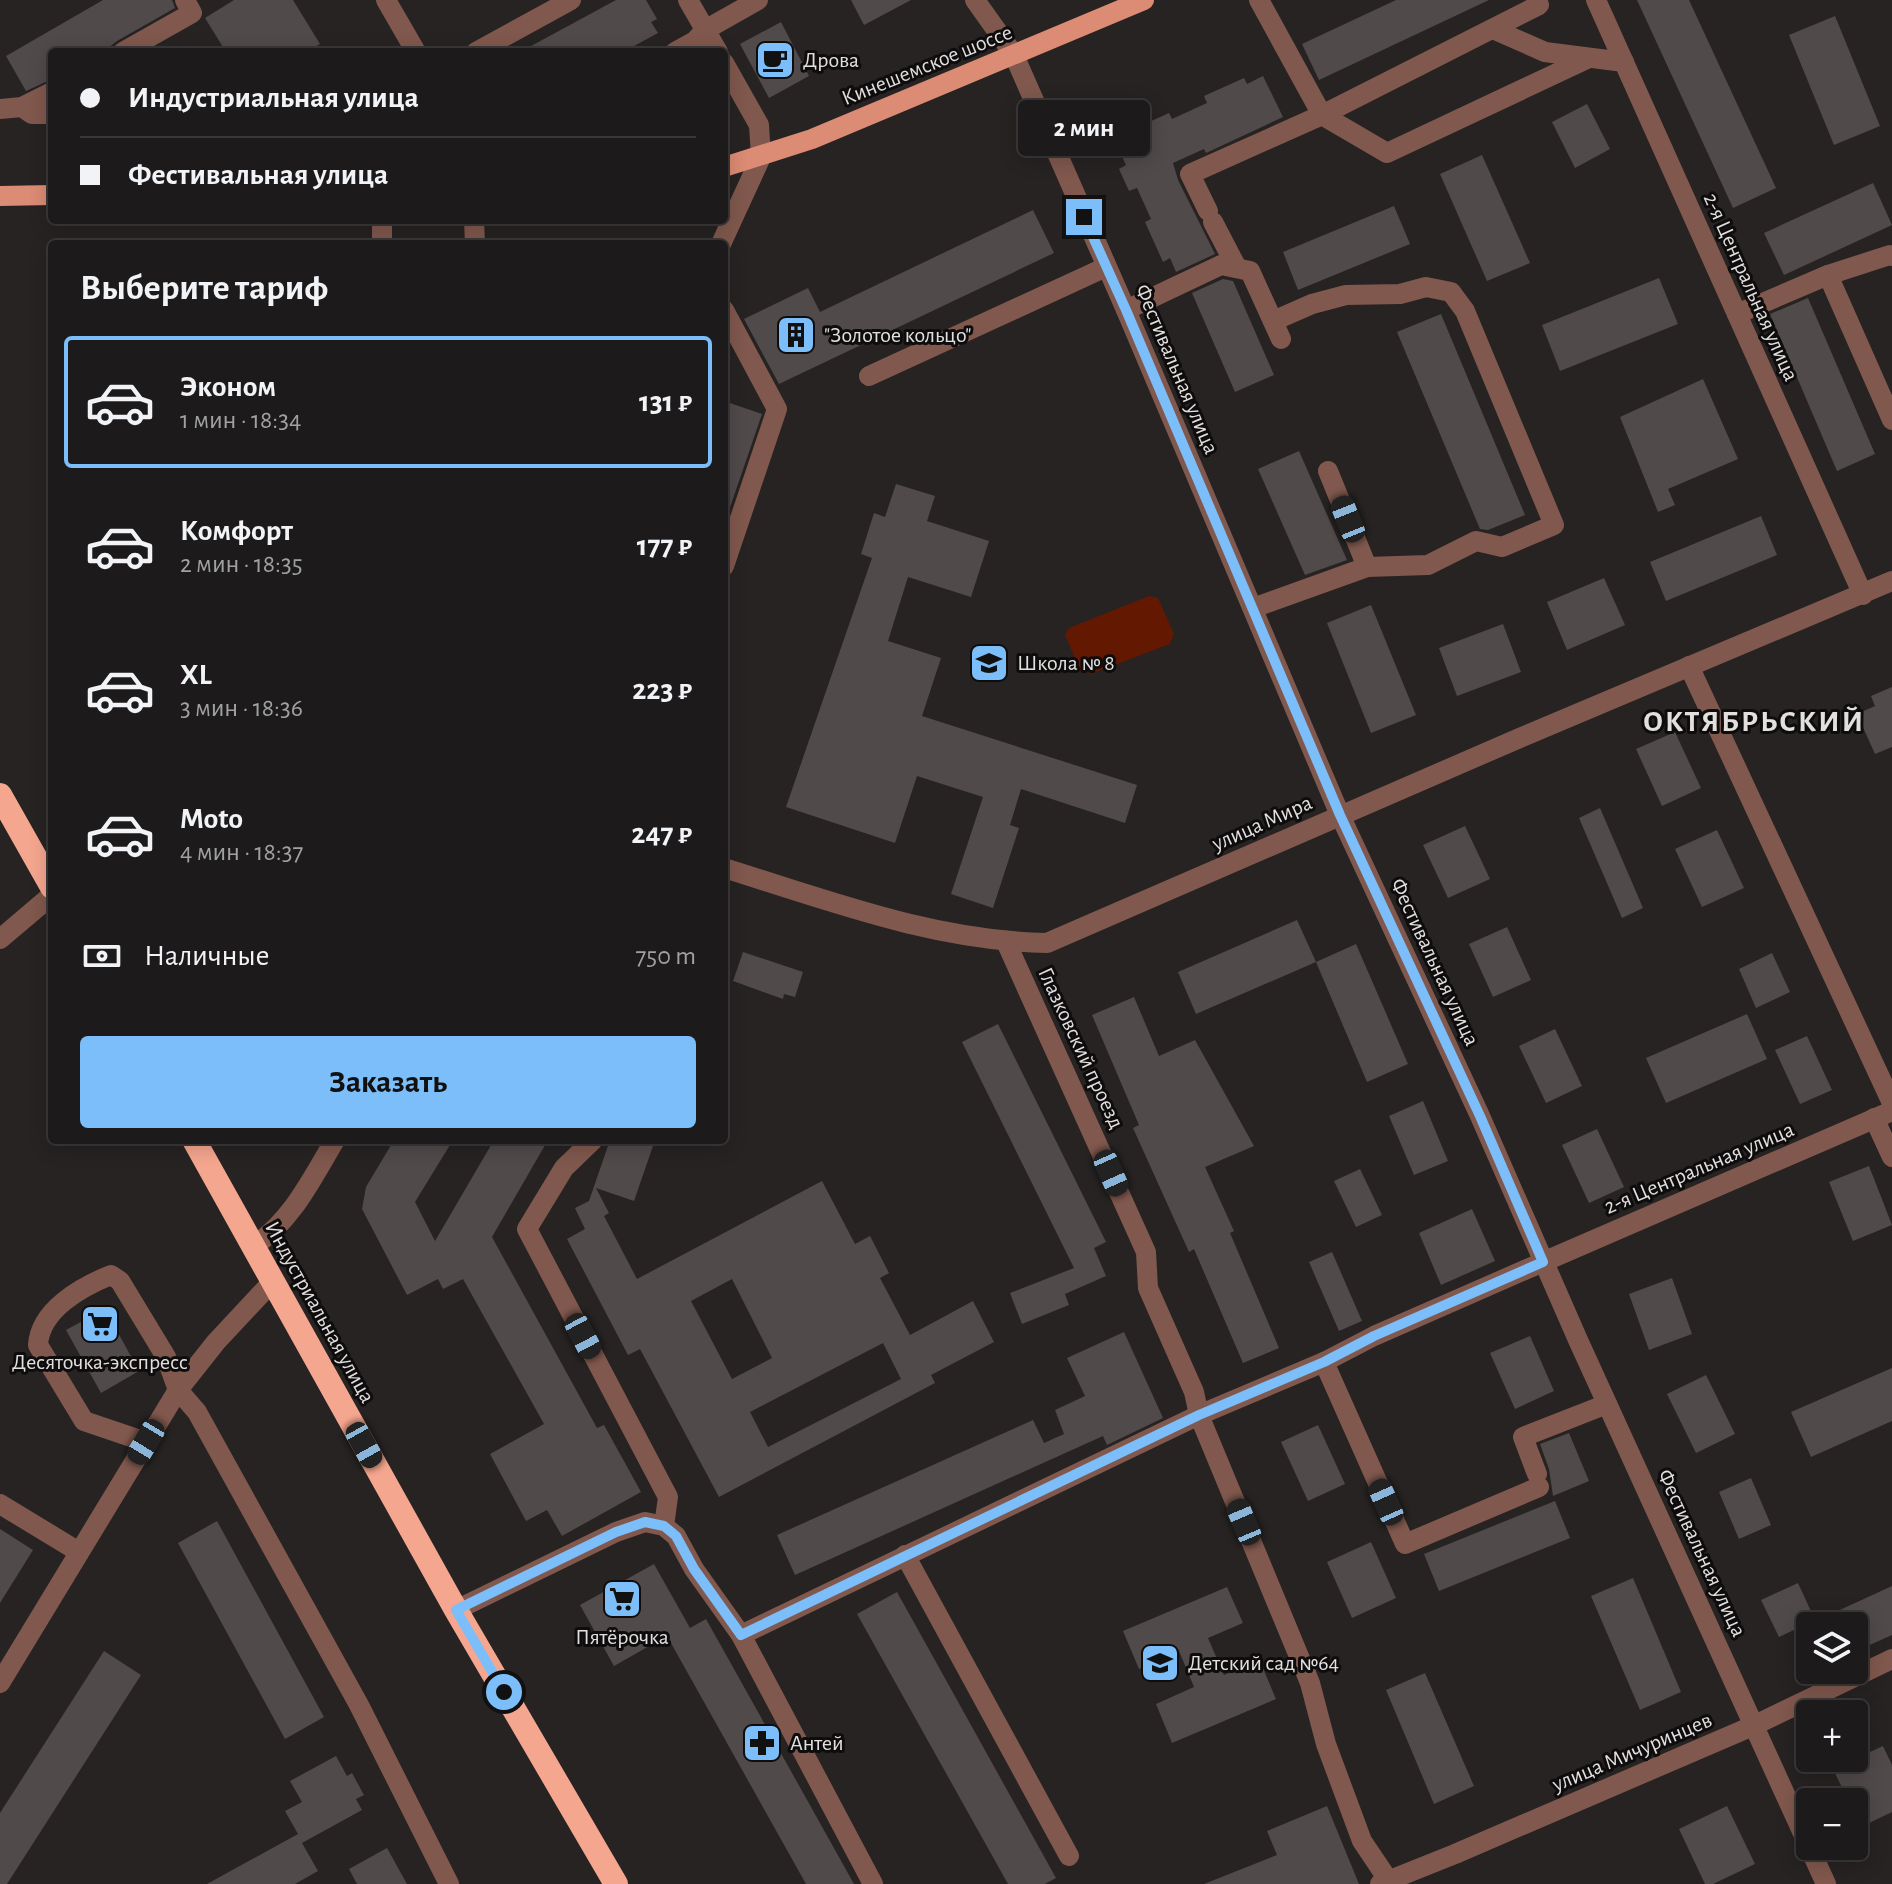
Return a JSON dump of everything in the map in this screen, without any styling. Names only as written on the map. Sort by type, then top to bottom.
[{"type":"highway","points":[[0,795],[48,880]]},
{"type":"highway","name":"Индустриальная улица","points":[[196,1144],[456,1610],[616,1884]]},
{"type":"main road","name":"Кинешемское шоссе","points":[[728,166],[812,139],[1144,0]]},
{"type":"main road","points":[[0,196],[48,195]]},
{"type":"street","points":[[130,48],[192,13],[185,0]]},
{"type":"street","points":[[386,0],[414,48]]},
{"type":"street","points":[[488,48],[571,0]]},
{"type":"street","points":[[688,0],[716,48]]},
{"type":"street","points":[[682,48],[695,41],[705,30],[758,0]]},
{"type":"street","name":"Фестивальная улица","points":[[975,0],[1014,55],[1126,310],[1340,815],[1480,1116],[1543,1262],[1826,1884]]},
{"type":"street","points":[[1259,0],[1322,115],[1387,153],[1589,58]]},
{"type":"street","name":"2-я Центральная улица","points":[[1596,0],[1863,595]]},
{"type":"street","points":[[1237,268],[1190,174],[1322,115],[1539,5]]},
{"type":"street","points":[[1493,29],[1545,52],[1624,62]]},
{"type":"street","points":[[723,240],[761,157],[759,125],[728,70]]},
{"type":"street","points":[[0,109],[22,107],[48,94]]},
{"type":"street","points":[[22,107],[32,114],[48,114]]},
{"type":"street","points":[[1737,314],[1828,275],[1892,256]]},
{"type":"street","points":[[1126,310],[1221,265],[1250,271],[1277,330],[1312,304],[1346,295],[1400,294],[1426,287],[1451,292],[1465,311],[1554,525],[1502,547],[1476,541],[1428,565],[1367,567],[1253,608]]},
{"type":"street","points":[[869,376],[1106,267]]},
{"type":"street","points":[[1828,275],[1892,420]]},
{"type":"street","points":[[728,317],[777,409],[728,554]]},
{"type":"street","points":[[1328,471],[1367,567]]},
{"type":"street","name":"улица Мира","points":[[728,869],[919,928],[1006,942],[1047,943],[1892,581]]},
{"type":"street","points":[[1689,666],[1892,1103]]},
{"type":"street","points":[[0,939],[48,898]]},
{"type":"street","name":"Глазковский проезд","points":[[1006,942],[1146,1252],[1148,1288],[1194,1392],[1199,1415],[1310,1683],[1326,1744],[1362,1841],[1386,1883]]},
{"type":"street","name":"2-я Центральная улица","points":[[741,1635],[1199,1415],[1883,1115],[1892,1157]]},
{"type":"street","points":[[254,1246],[274,1232],[290,1215],[333,1144]]},
{"type":"street","points":[[589,1144],[564,1168],[527,1229],[668,1497],[664,1526]]},
{"type":"street","points":[[146,1442],[91,1425],[79,1415],[38,1345],[51,1311],[106,1277],[117,1277],[166,1357],[178,1390],[197,1412],[359,1705],[449,1884]]},
{"type":"street","points":[[0,1683],[178,1390],[216,1342],[273,1281]]},
{"type":"street","points":[[1324,1362],[1405,1544],[1538,1480],[1523,1437],[1607,1404]]},
{"type":"street","points":[[0,1504],[79,1552]]},
{"type":"street","points":[[456,1610],[616,1532],[645,1522],[664,1526],[676,1536],[694,1569],[741,1635],[873,1884]]},
{"type":"street","points":[[905,1555],[1069,1856]]},
{"type":"street","name":"улица Мичуринцев","points":[[1386,1883],[1755,1725],[1892,1659]]},
{"type":"shaded area","points":[[1149,596],[1158,598],[1174,634],[1170,644],[1091,674],[1081,672],[1065,635],[1069,628]]},
{"type":"building","points":[[103,0],[172,0],[175,8],[108,48],[48,48],[48,81],[26,91],[6,56]]},
{"type":"building","points":[[234,0],[293,0],[320,44],[314,48],[224,48],[205,18]]},
{"type":"building","points":[[616,0],[646,0],[657,19],[651,22],[658,33],[630,48],[527,48]]},
{"type":"building","points":[[851,0],[911,0],[864,25]]},
{"type":"building","points":[[1396,0],[1489,0],[1319,80],[1302,44]]},
{"type":"building","points":[[1637,0],[1689,0],[1776,188],[1733,208]]},
{"type":"building","points":[[1835,16],[1880,126],[1834,145],[1789,35]]},
{"type":"building","name":"Дрова","points":[[781,22],[809,76],[769,98],[740,44]]},
{"type":"building","points":[[1263,76],[1283,117],[1206,153],[1204,149],[1173,163],[1178,180],[1215,254],[1176,272],[1170,258],[1163,262],[1145,222],[1151,219],[1137,188],[1129,191],[1119,169],[1126,165],[1117,146],[1133,138],[1129,131],[1169,113],[1172,119],[1207,103],[1204,96],[1244,78],[1247,84]]},
{"type":"building","points":[[1587,104],[1610,149],[1575,168],[1552,122]]},
{"type":"building","points":[[1482,155],[1530,263],[1487,281],[1440,174]]},
{"type":"building","points":[[1873,183],[1892,225],[1784,275],[1764,233]]},
{"type":"building","points":[[1394,206],[1410,244],[1298,290],[1283,252]]},
{"type":"building","points":[[1033,210],[1054,253],[779,384],[744,319],[808,288],[820,312]]},
{"type":"building","points":[[1659,278],[1678,324],[1560,371],[1542,325]]},
{"type":"building","points":[[1223,279],[1233,281],[1274,375],[1235,392],[1192,293]]},
{"type":"building","points":[[1808,298],[1875,454],[1837,471],[1770,314]]},
{"type":"building","points":[[1441,314],[1525,515],[1488,530],[1480,529],[1397,332]]},
{"type":"building","points":[[1703,379],[1738,459],[1668,489],[1675,505],[1658,512],[1620,417]]},
{"type":"building","points":[[728,402],[762,414],[728,513]]},
{"type":"building","points":[[1299,451],[1347,560],[1305,575],[1258,469]]},
{"type":"building","points":[[896,484],[935,496],[927,521],[989,541],[971,597],[908,577],[888,641],[941,658],[922,716],[1137,785],[1125,823],[1021,789],[1010,825],[1019,828],[993,908],[951,894],[983,797],[917,776],[895,843],[786,807],[872,558],[861,554],[874,513],[885,517]]},
{"type":"building","points":[[1761,516],[1777,555],[1666,601],[1650,562]]},
{"type":"building","points":[[1604,578],[1625,625],[1567,650],[1547,602]]},
{"type":"building","points":[[1371,605],[1416,715],[1371,733],[1327,623]]},
{"type":"building","points":[[1503,624],[1521,672],[1457,696],[1439,648]]},
{"type":"building","points":[[1892,687],[1892,747],[1875,754],[1857,714],[1875,706],[1871,696]]},
{"type":"building","points":[[1675,732],[1701,788],[1662,806],[1636,749]]},
{"type":"building","points":[[1600,808],[1643,908],[1622,918],[1579,818]]},
{"type":"building","points":[[1465,826],[1490,879],[1448,898],[1423,845]]},
{"type":"building","points":[[1717,830],[1744,888],[1702,907],[1675,849]]},
{"type":"building","points":[[1297,920],[1316,962],[1196,1014],[1178,972]]},
{"type":"building","points":[[1507,927],[1531,980],[1493,997],[1469,944]]},
{"type":"building","points":[[1356,944],[1408,1064],[1367,1082],[1316,962]]},
{"type":"building","points":[[743,952],[803,972],[795,997],[784,994],[783,999],[733,981]]},
{"type":"building","points":[[1772,953],[1790,992],[1756,1008],[1739,969]]},
{"type":"building","points":[[1134,997],[1159,1056],[1195,1040],[1254,1146],[1205,1167],[1234,1231],[1230,1233],[1279,1348],[1243,1363],[1194,1249],[1189,1252],[1133,1128],[1139,1125],[1092,1015]]},
{"type":"building","points":[[1747,1014],[1767,1059],[1666,1103],[1646,1058]]},
{"type":"building","points":[[998,1024],[1106,1242],[1094,1248],[1106,1276],[1065,1294],[1069,1305],[1022,1324],[1010,1293],[1074,1268],[962,1042]]},
{"type":"building","points":[[1555,1029],[1582,1086],[1546,1103],[1519,1046]]},
{"type":"building","points":[[1807,1036],[1832,1090],[1800,1104],[1775,1050]]},
{"type":"building","points":[[1423,1101],[1448,1161],[1414,1175],[1389,1116]]},
{"type":"building","points":[[1597,1129],[1624,1187],[1589,1203],[1562,1145]]},
{"type":"building","points":[[392,1144],[451,1144],[415,1202],[435,1241],[492,1144],[546,1144],[492,1237],[597,1428],[604,1425],[641,1492],[562,1536],[547,1510],[526,1521],[490,1454],[544,1424],[463,1279],[443,1289],[438,1279],[407,1295],[362,1209],[366,1187]]},
{"type":"building","points":[[609,1144],[654,1144],[634,1201],[596,1188],[609,1213],[604,1216],[637,1279],[822,1181],[855,1244],[870,1236],[889,1273],[880,1278],[910,1335],[973,1301],[994,1342],[931,1375],[935,1383],[719,1497],[640,1349],[628,1355],[567,1239],[585,1229],[575,1208],[589,1201]],"holes":[[[732,1279],[772,1358],[732,1379],[691,1301]],[[883,1343],[901,1379],[768,1447],[750,1412]]]},
{"type":"building","points":[[1869,1166],[1892,1225],[1853,1241],[1829,1182]]},
{"type":"building","points":[[1360,1169],[1382,1215],[1356,1227],[1334,1181]]},
{"type":"building","points":[[1472,1209],[1495,1261],[1441,1285],[1419,1233]]},
{"type":"building","points":[[1332,1252],[1362,1321],[1339,1331],[1309,1262]]},
{"type":"building","points":[[1672,1278],[1692,1334],[1649,1350],[1629,1294]]},
{"type":"building","points":[[105,1309],[139,1371],[101,1393],[66,1330]]},
{"type":"building","points":[[1124,1332],[1163,1418],[1107,1445],[1103,1436],[795,1575],[777,1535],[1033,1420],[1044,1443],[1064,1434],[1055,1410],[1085,1396],[1067,1358]]},
{"type":"building","points":[[1530,1336],[1554,1391],[1515,1409],[1490,1353]]},
{"type":"building","points":[[1892,1368],[1892,1421],[1811,1457],[1791,1412]]},
{"type":"building","points":[[1706,1375],[1735,1434],[1696,1453],[1667,1394]]},
{"type":"building","points":[[1318,1425],[1345,1484],[1308,1501],[1281,1442]]},
{"type":"building","points":[[1569,1433],[1589,1481],[1553,1496],[1549,1469],[1540,1444]]},
{"type":"building","points":[[1751,1478],[1771,1525],[1739,1539],[1719,1492]]},
{"type":"building","points":[[1555,1501],[1570,1538],[1439,1591],[1424,1554]]},
{"type":"building","points":[[217,1521],[324,1717],[285,1739],[178,1543]]},
{"type":"building","points":[[0,1529],[33,1550],[0,1603]]},
{"type":"building","points":[[1371,1542],[1396,1598],[1352,1618],[1327,1562]]},
{"type":"building","points":[[654,1564],[690,1628],[706,1619],[854,1884],[806,1884],[667,1636],[614,1666],[580,1605]]},
{"type":"building","points":[[1633,1578],[1681,1692],[1640,1710],[1591,1596]]},
{"type":"building","points":[[1798,1583],[1811,1612],[1796,1612],[1796,1629],[1779,1637],[1761,1600]]},
{"type":"building","points":[[1892,1586],[1892,1635],[1868,1646],[1868,1612],[1835,1612]]},
{"type":"building","points":[[1227,1587],[1243,1623],[1208,1638],[1224,1675],[1259,1659],[1276,1699],[1172,1743],[1156,1704],[1194,1687],[1179,1651],[1139,1669],[1123,1631]]},
{"type":"building","points":[[897,1592],[1056,1878],[1045,1884],[1008,1884],[857,1614]]},
{"type":"building","points":[[104,1651],[141,1675],[7,1884],[0,1884],[0,1813]]},
{"type":"building","points":[[1425,1673],[1474,1786],[1434,1804],[1386,1690]]},
{"type":"building","points":[[1883,1746],[1892,1765],[1892,1812],[1868,1824],[1868,1788],[1842,1788],[1834,1772],[1868,1772],[1868,1753]]},
{"type":"building","points":[[336,1756],[347,1776],[352,1773],[364,1795],[356,1799],[362,1810],[302,1843],[318,1871],[295,1884],[207,1884],[298,1834],[285,1811],[302,1802],[290,1781]]},
{"type":"building","points":[[1327,1806],[1359,1884],[1204,1884],[1277,1855],[1267,1831]]},
{"type":"building","points":[[1727,1806],[1755,1864],[1713,1884],[1705,1884],[1679,1829]]},
{"type":"building","points":[[387,1848],[407,1884],[357,1884],[349,1869]]},
{"type":"place","name":"Дрова","points":[[775,60]]},
{"type":"place","name":"\"Золотое кольцо\"","points":[[796,335]]},
{"type":"place","name":"Школа № 8","points":[[989,663]]},
{"type":"place","name":"Десяточка-экспресс","points":[[100,1324]]},
{"type":"place","name":"Пятёрочка","points":[[622,1599]]},
{"type":"place","name":"Детский сад №64","points":[[1160,1663]]},
{"type":"place","name":"Антей","points":[[762,1743]]},
{"type":"district","name":"ОКТЯБРЬСКИЙ","points":[[1754,722]]},
{"type":"route","points":[[504,1692],[456,1610],[616,1532],[645,1522],[664,1526],[676,1536],[694,1569],[741,1635],[1199,1415],[1543,1262],[1480,1116],[1340,815],[1084,217]]}]
